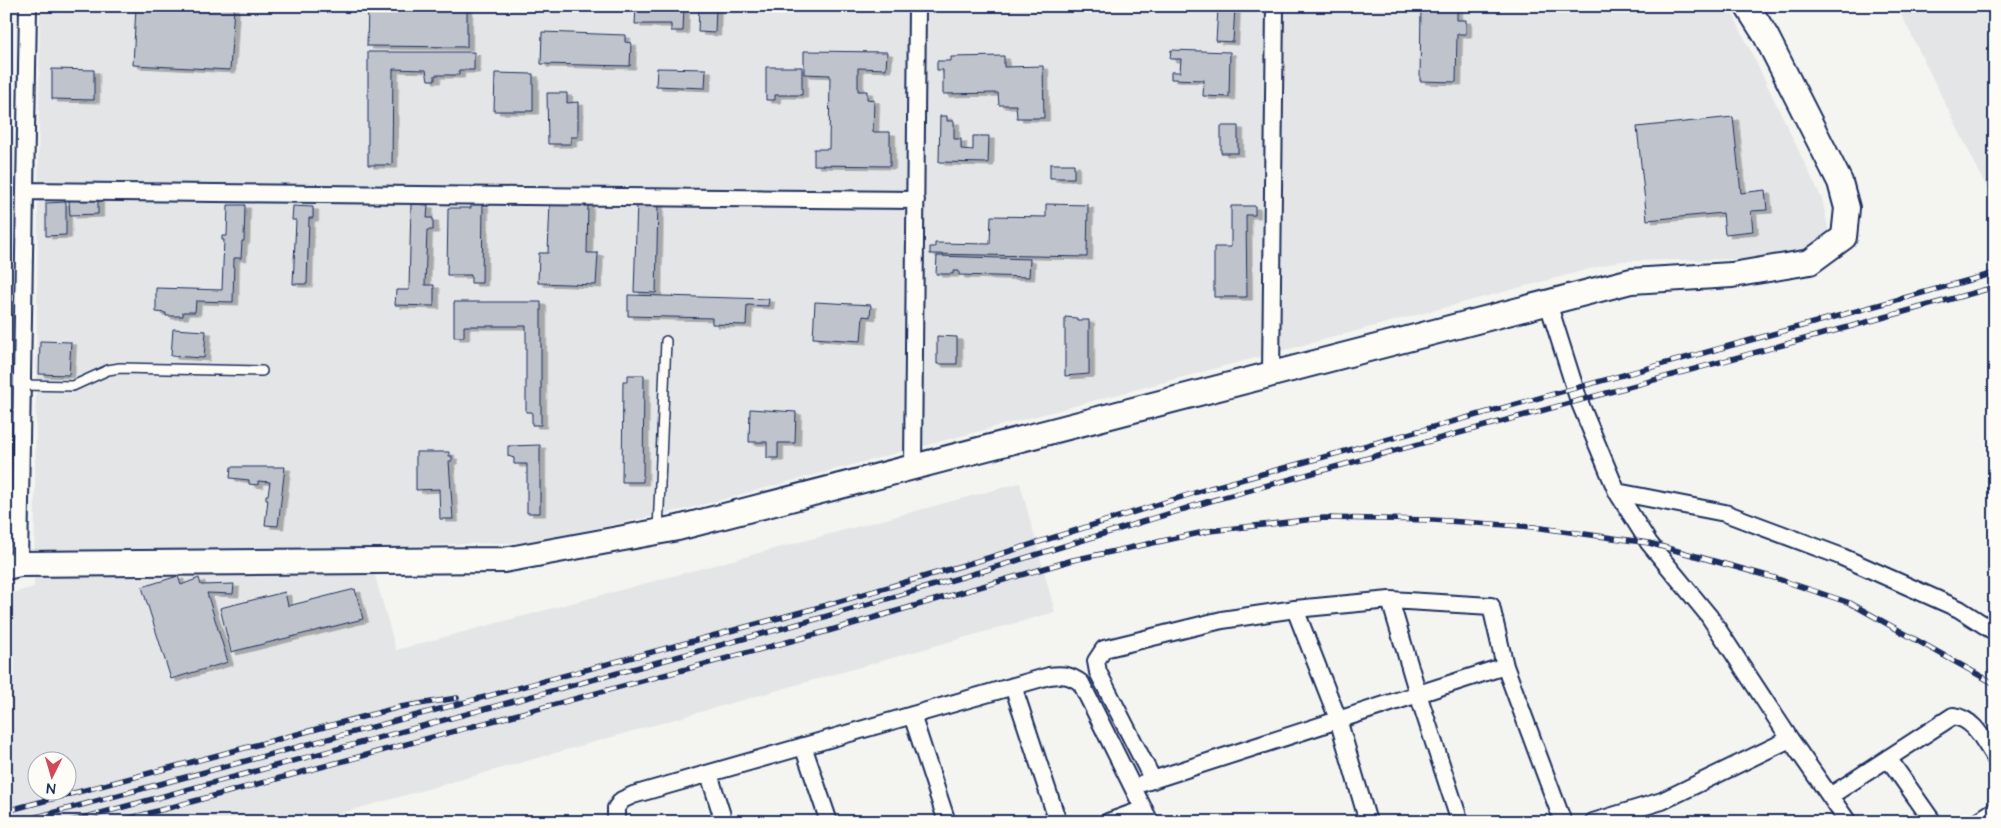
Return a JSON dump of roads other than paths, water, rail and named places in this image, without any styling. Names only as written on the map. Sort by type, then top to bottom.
[{"type":"main road","points":[[13,566],[504,560],[678,528],[1631,281],[1732,274],[1810,262],[1844,237],[1847,208],[1840,182],[1766,36],[1747,6]]},
{"type":"street","points":[[13,566],[22,385],[28,6]]},
{"type":"street","points":[[914,467],[918,6]]},
{"type":"street","points":[[1271,374],[1275,6]]},
{"type":"street","points":[[26,191],[916,200]]},
{"type":"street","points":[[1548,303],[1579,401],[1617,492],[1649,543],[1709,616],[1790,739],[1848,822]]},
{"type":"street","points":[[1617,492],[1734,516],[1840,556],[1959,609],[1995,632]]},
{"type":"street","points":[[1390,600],[1418,694],[1460,822]]},
{"type":"street","points":[[1153,780],[1098,672],[1096,661],[1104,649],[1222,620],[1295,609],[1390,600],[1490,606],[1505,666],[1563,822]]},
{"type":"street","points":[[1295,609],[1338,719],[1368,822]]},
{"type":"street","points":[[1133,787],[1505,666]]},
{"type":"street","points":[[616,822],[616,808],[622,800],[633,795],[1013,686],[1062,674],[1072,677],[1081,684],[1147,816],[1108,822]]},
{"type":"street","points":[[1013,686],[1058,822]]},
{"type":"street","points":[[912,715],[947,822]]},
{"type":"street","points":[[1830,796],[1953,716],[1964,718],[1975,727],[1995,758]]},
{"type":"street","points":[[1593,822],[1662,801],[1790,739]]},
{"type":"street","points":[[803,746],[829,822]]},
{"type":"street","points":[[1888,758],[1933,822]]},
{"type":"street","points":[[709,774],[724,822]]},
{"type":"street","points":[[1977,822],[1995,810]]},
{"type":"lane","points":[[658,532],[666,341]]},
{"type":"lane","points":[[22,385],[73,386],[108,370],[120,368],[262,371]]},
{"type":"railway","points":[[18,822],[820,607],[988,558],[1207,489],[1995,273]]},
{"type":"railway","points":[[68,822],[824,617],[983,571],[1210,501],[1995,287]]},
{"type":"railway","points":[[116,822],[828,631],[1073,560],[1209,531],[1324,518],[1433,520],[1534,527],[1649,543],[1775,578],[1850,603],[1995,684]]},
{"type":"railway","points":[[6,811],[400,707],[457,698]]}]
